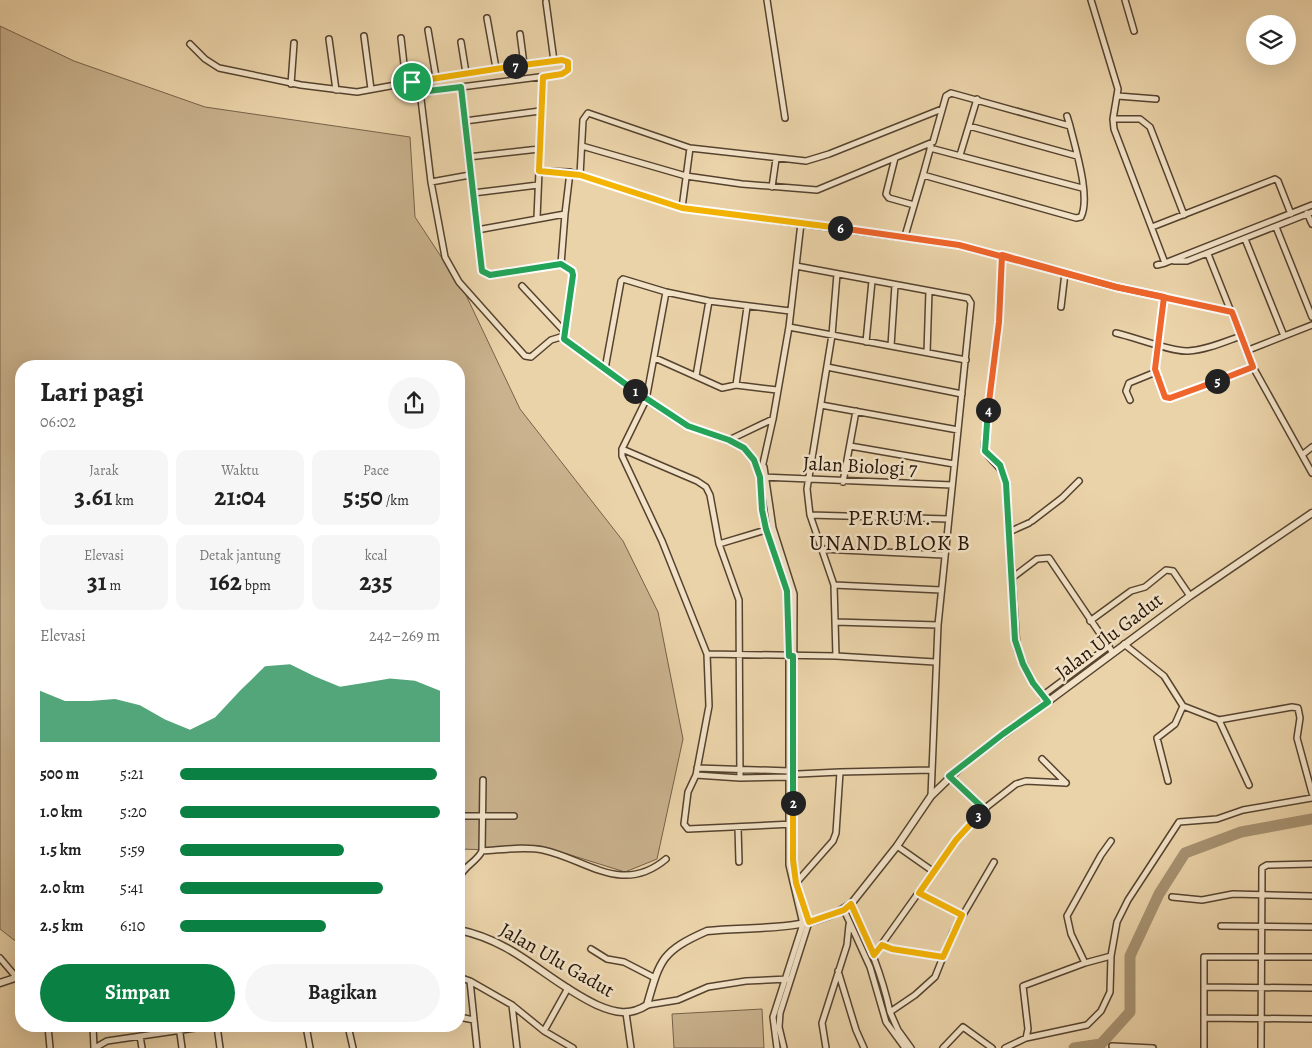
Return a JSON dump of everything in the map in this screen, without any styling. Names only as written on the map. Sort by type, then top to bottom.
[{"type":"street","points":[[767,0],[786,118]]},
{"type":"street","points":[[1090,0],[1116,81],[1118,96],[1113,120],[1114,129],[1165,263]]},
{"type":"street","points":[[1125,0],[1134,31]]},
{"type":"street","points":[[546,2],[554,60]]},
{"type":"street","points":[[487,18],[496,68]]},
{"type":"street","points":[[428,30],[436,77]]},
{"type":"street","points":[[520,34],[524,64]]},
{"type":"street","points":[[364,36],[371,89]]},
{"type":"street","points":[[401,38],[409,82],[420,92],[431,182],[445,257],[459,282],[525,356],[530,357],[551,340],[564,334]]},
{"type":"street","points":[[329,39],[336,90]]},
{"type":"street","points":[[461,42],[466,73]]},
{"type":"street","points":[[291,84],[294,43]]},
{"type":"street","points":[[190,44],[205,59],[219,68],[291,84],[356,92],[436,77],[524,64],[554,60],[568,62],[568,70],[562,74],[420,92]]},
{"type":"street","points":[[537,218],[540,111],[543,77]]},
{"type":"street","points":[[461,87],[482,271],[487,275],[561,264],[572,271],[564,334],[566,341],[646,400],[688,426],[729,440],[744,448],[754,460],[760,477],[762,510],[766,529],[787,591],[791,656],[792,774],[788,865],[806,923],[788,979],[773,1017],[776,1048]]},
{"type":"street","points":[[905,236],[946,96],[951,93],[976,99],[1070,126]]},
{"type":"street","points":[[1118,96],[1156,99]]},
{"type":"street","points":[[960,155],[976,99]]},
{"type":"street","points":[[580,175],[582,120],[585,115],[591,113],[690,148],[776,159],[811,160],[942,109]]},
{"type":"street","points":[[465,121],[540,111]]},
{"type":"street","points":[[923,175],[1076,218],[1081,217],[1083,211],[1082,188],[1077,156],[1067,116]]},
{"type":"street","points":[[1113,120],[1140,120],[1150,127],[1184,216]]},
{"type":"street","points":[[968,126],[1077,156]]},
{"type":"street","points":[[582,146],[686,176],[772,187],[816,190],[933,142]]},
{"type":"street","points":[[682,208],[690,148]]},
{"type":"street","points":[[930,148],[1082,188]]},
{"type":"street","points":[[468,157],[539,149]]},
{"type":"street","points":[[895,158],[886,194],[914,205]]},
{"type":"street","points":[[772,187],[776,159]]},
{"type":"street","points":[[539,171],[570,172],[682,208],[905,236],[959,245],[1116,287],[1232,312]]},
{"type":"street","points":[[561,264],[570,172]]},
{"type":"street","points":[[431,182],[470,175]]},
{"type":"street","points":[[1152,227],[1275,179],[1278,180],[1291,214]]},
{"type":"street","points":[[473,193],[538,185]]},
{"type":"street","points":[[1157,265],[1173,261],[1312,205]]},
{"type":"street","points":[[1173,261],[1183,262],[1208,254],[1310,212],[1312,224]]},
{"type":"street","points":[[477,230],[565,214]]},
{"type":"street","points":[[760,477],[774,419],[801,223]]},
{"type":"street","points":[[1276,227],[1312,317]]},
{"type":"street","points":[[1245,239],[1284,336]]},
{"type":"street","points":[[1208,254],[1253,367],[1312,472]]},
{"type":"street","points":[[1002,255],[999,322],[984,443],[985,451],[1000,465],[1005,477],[1017,649],[1030,677],[1048,702]]},
{"type":"street","points":[[796,266],[968,298],[972,303],[938,625],[931,796]]},
{"type":"street","points":[[1061,307],[1065,273]]},
{"type":"street","points":[[836,656],[834,585],[810,515],[807,479],[832,335],[837,274]]},
{"type":"street","points":[[605,369],[622,280],[709,301],[790,311]]},
{"type":"street","points":[[866,342],[872,281]]},
{"type":"street","points":[[890,346],[895,285]]},
{"type":"street","points":[[522,286],[564,334]]},
{"type":"street","points":[[666,292],[646,400],[622,449],[622,458],[662,541],[707,654],[709,706],[698,768],[688,792],[684,824],[686,828],[791,824]]},
{"type":"street","points":[[927,353],[929,292]]},
{"type":"street","points":[[1164,297],[1157,344],[1156,372],[1165,397],[1170,398],[1253,367]]},
{"type":"street","points":[[696,376],[709,301]]},
{"type":"street","points":[[736,385],[748,307]]},
{"type":"street","points":[[1246,351],[1312,325]]},
{"type":"street","points":[[788,328],[966,360]]},
{"type":"street","points":[[1116,333],[1174,350],[1188,352],[1208,348],[1241,336]]},
{"type":"street","points":[[654,358],[722,388],[736,385],[777,390]]},
{"type":"street","points":[[827,367],[962,394]]},
{"type":"street","points":[[1130,400],[1126,391],[1129,383],[1156,372]]},
{"type":"street","points":[[821,404],[958,430]]},
{"type":"street","points":[[843,482],[856,411]]},
{"type":"street","points":[[729,440],[774,419]]},
{"type":"street","points":[[850,446],[954,464]]},
{"type":"street","points":[[1302,455],[1312,447]]},
{"type":"street","points":[[622,449],[697,481],[706,487],[710,495],[719,544],[739,600],[740,778]]},
{"type":"street","points":[[764,466],[773,528],[794,594],[791,656]]},
{"type":"street","name":"Jalan Biologi 7","points":[[760,477],[843,482],[952,485]]},
{"type":"street","points":[[1009,532],[1030,522],[1062,498],[1079,481]]},
{"type":"street","name":"Jalan Ulu Gadut","points":[[465,932],[482,936],[515,950],[596,1006],[610,1011],[626,1013],[638,1011],[647,1006],[656,970],[663,959],[674,949],[707,931],[806,923],[844,910],[851,904],[897,846],[931,796],[949,776],[1190,596],[1312,514]]},
{"type":"street","points":[[810,515],[948,519]]},
{"type":"street","points":[[719,544],[773,528]]},
{"type":"street","points":[[821,549],[944,555]]},
{"type":"street","points":[[1012,578],[1037,559],[1049,558],[1113,653]]},
{"type":"street","points":[[1090,621],[1131,591],[1145,587],[1166,570],[1173,571],[1190,596]]},
{"type":"street","points":[[834,585],[941,590]]},
{"type":"street","points":[[835,622],[938,625]]},
{"type":"street","points":[[1124,644],[1164,676],[1183,706],[1219,720],[1292,707],[1298,708],[1300,718],[1297,738],[1312,793]]},
{"type":"street","points":[[1042,696],[1109,646]]},
{"type":"street","points":[[707,654],[836,656],[935,662]]},
{"type":"street","points":[[1168,782],[1157,738],[1175,724],[1183,706]]},
{"type":"street","points":[[1219,720],[1249,785]]},
{"type":"street","points":[[874,955],[956,840],[984,809],[1016,784],[1026,781],[1066,783],[1042,760]]},
{"type":"street","points":[[698,768],[792,774]]},
{"type":"street","points":[[696,775],[740,778],[840,772],[932,770]]},
{"type":"street","points":[[795,883],[833,841],[836,833],[840,772]]},
{"type":"street","points":[[949,776],[984,809]]},
{"type":"street","points":[[465,867],[478,857],[482,851],[484,816],[483,780]]},
{"type":"street","points":[[1005,1048],[1026,1038],[1087,1025],[1101,1010],[1110,992],[1111,956],[1116,922],[1128,900],[1179,822],[1217,819],[1249,809],[1312,798]]},
{"type":"street","points":[[465,816],[514,816]]},
{"type":"street","points":[[738,826],[739,862]]},
{"type":"street","points":[[1085,963],[1071,934],[1067,916],[1111,841]]},
{"type":"street","points":[[897,846],[934,872]]},
{"type":"street","points":[[482,851],[543,850],[611,874],[642,872],[666,859]]},
{"type":"street","points":[[890,1012],[930,983],[962,915],[994,862]]},
{"type":"street","points":[[1261,1048],[1262,868],[1267,865],[1312,864]]},
{"type":"street","points":[[919,893],[962,915]]},
{"type":"street","points":[[1172,897],[1202,900],[1226,895],[1312,896]]},
{"type":"street","points":[[851,904],[874,955],[890,1012],[898,1030],[911,1048]]},
{"type":"street","points":[[844,910],[870,967],[886,1022],[905,1048]]},
{"type":"street","points":[[826,1048],[822,1023],[847,945],[850,922]]},
{"type":"street","points":[[1220,926],[1312,927]]},
{"type":"street","points":[[882,945],[892,949],[943,957]]},
{"type":"street","points":[[590,949],[607,959],[624,962],[655,978]]},
{"type":"street","points":[[1026,1038],[1028,1029],[1023,986],[1085,963],[1111,956]]},
{"type":"street","points":[[1204,1048],[1204,957],[1312,957]]},
{"type":"street","points":[[0,958],[15,973]]},
{"type":"street","points":[[838,971],[856,1030],[864,1048]]},
{"type":"street","points":[[0,983],[15,978]]},
{"type":"street","points":[[465,979],[512,1005],[544,1031],[573,1048]]},
{"type":"street","points":[[647,1006],[678,1000],[708,987],[746,981],[788,979]]},
{"type":"street","points":[[784,1048],[778,1020],[788,979]]},
{"type":"street","points":[[470,981],[477,1048]]},
{"type":"street","points":[[1205,987],[1312,988]]},
{"type":"street","points":[[544,1031],[568,988]]},
{"type":"street","points":[[512,1005],[517,1048]]},
{"type":"street","points":[[626,1013],[631,1048]]},
{"type":"street","points":[[1205,1018],[1312,1019]]},
{"type":"street","points":[[465,1019],[474,1020]]},
{"type":"street","points":[[943,1048],[963,1027],[992,1048]]},
{"type":"street","points":[[49,1032],[50,1048]]},
{"type":"street","points":[[94,1032],[95,1048],[107,1041],[160,1032]]},
{"type":"street","points":[[180,1032],[182,1048]]},
{"type":"street","points":[[219,1032],[220,1048]]},
{"type":"street","points":[[307,1032],[310,1048]]},
{"type":"street","points":[[349,1032],[353,1048]]},
{"type":"street","points":[[140,1036],[142,1048]]},
{"type":"street","points":[[1112,1046],[1153,1048]]},
{"type":"shaded area","points":[[0,26],[74,61],[205,107],[410,137],[415,217],[465,293],[520,409],[623,541],[658,612],[683,739],[657,859],[625,872],[561,852],[465,849],[465,360],[15,360],[15,940],[0,929]]},
{"type":"shaded area","points":[[762,1009],[764,1048],[674,1048],[672,1014]]},
{"type":"waterway","points":[[1074,1048],[1101,1044],[1130,1012],[1130,956],[1159,894],[1185,853],[1241,832],[1312,819]]},
{"type":"district","name":"PERUM. UNAND BLOK B","points":[[890,530]]},
{"type":"route","points":[[412,82],[420,92],[461,87],[482,271],[490,275],[561,264],[568,267],[573,275],[564,339],[646,400],[688,426],[729,440],[744,448],[754,460],[760,477],[762,510],[766,529],[787,591],[789,656],[793,656],[793,860],[796,883],[809,922],[844,910],[851,904],[874,955],[882,945],[892,949],[943,957],[962,915],[919,893],[956,840],[984,809],[949,776],[1048,702],[1033,683],[1017,649],[1006,483],[1004,472],[1000,465],[988,455],[984,448],[999,322],[1001,295],[1002,255],[1116,287],[1164,297],[1232,312],[1238,332],[1253,367],[1167,398],[1161,389],[1155,369],[1164,297],[1116,287],[991,252],[959,245],[905,236],[741,217],[682,208],[570,172],[539,171],[543,77],[562,74],[568,70],[568,62],[565,60],[496,68],[412,82]]}]
